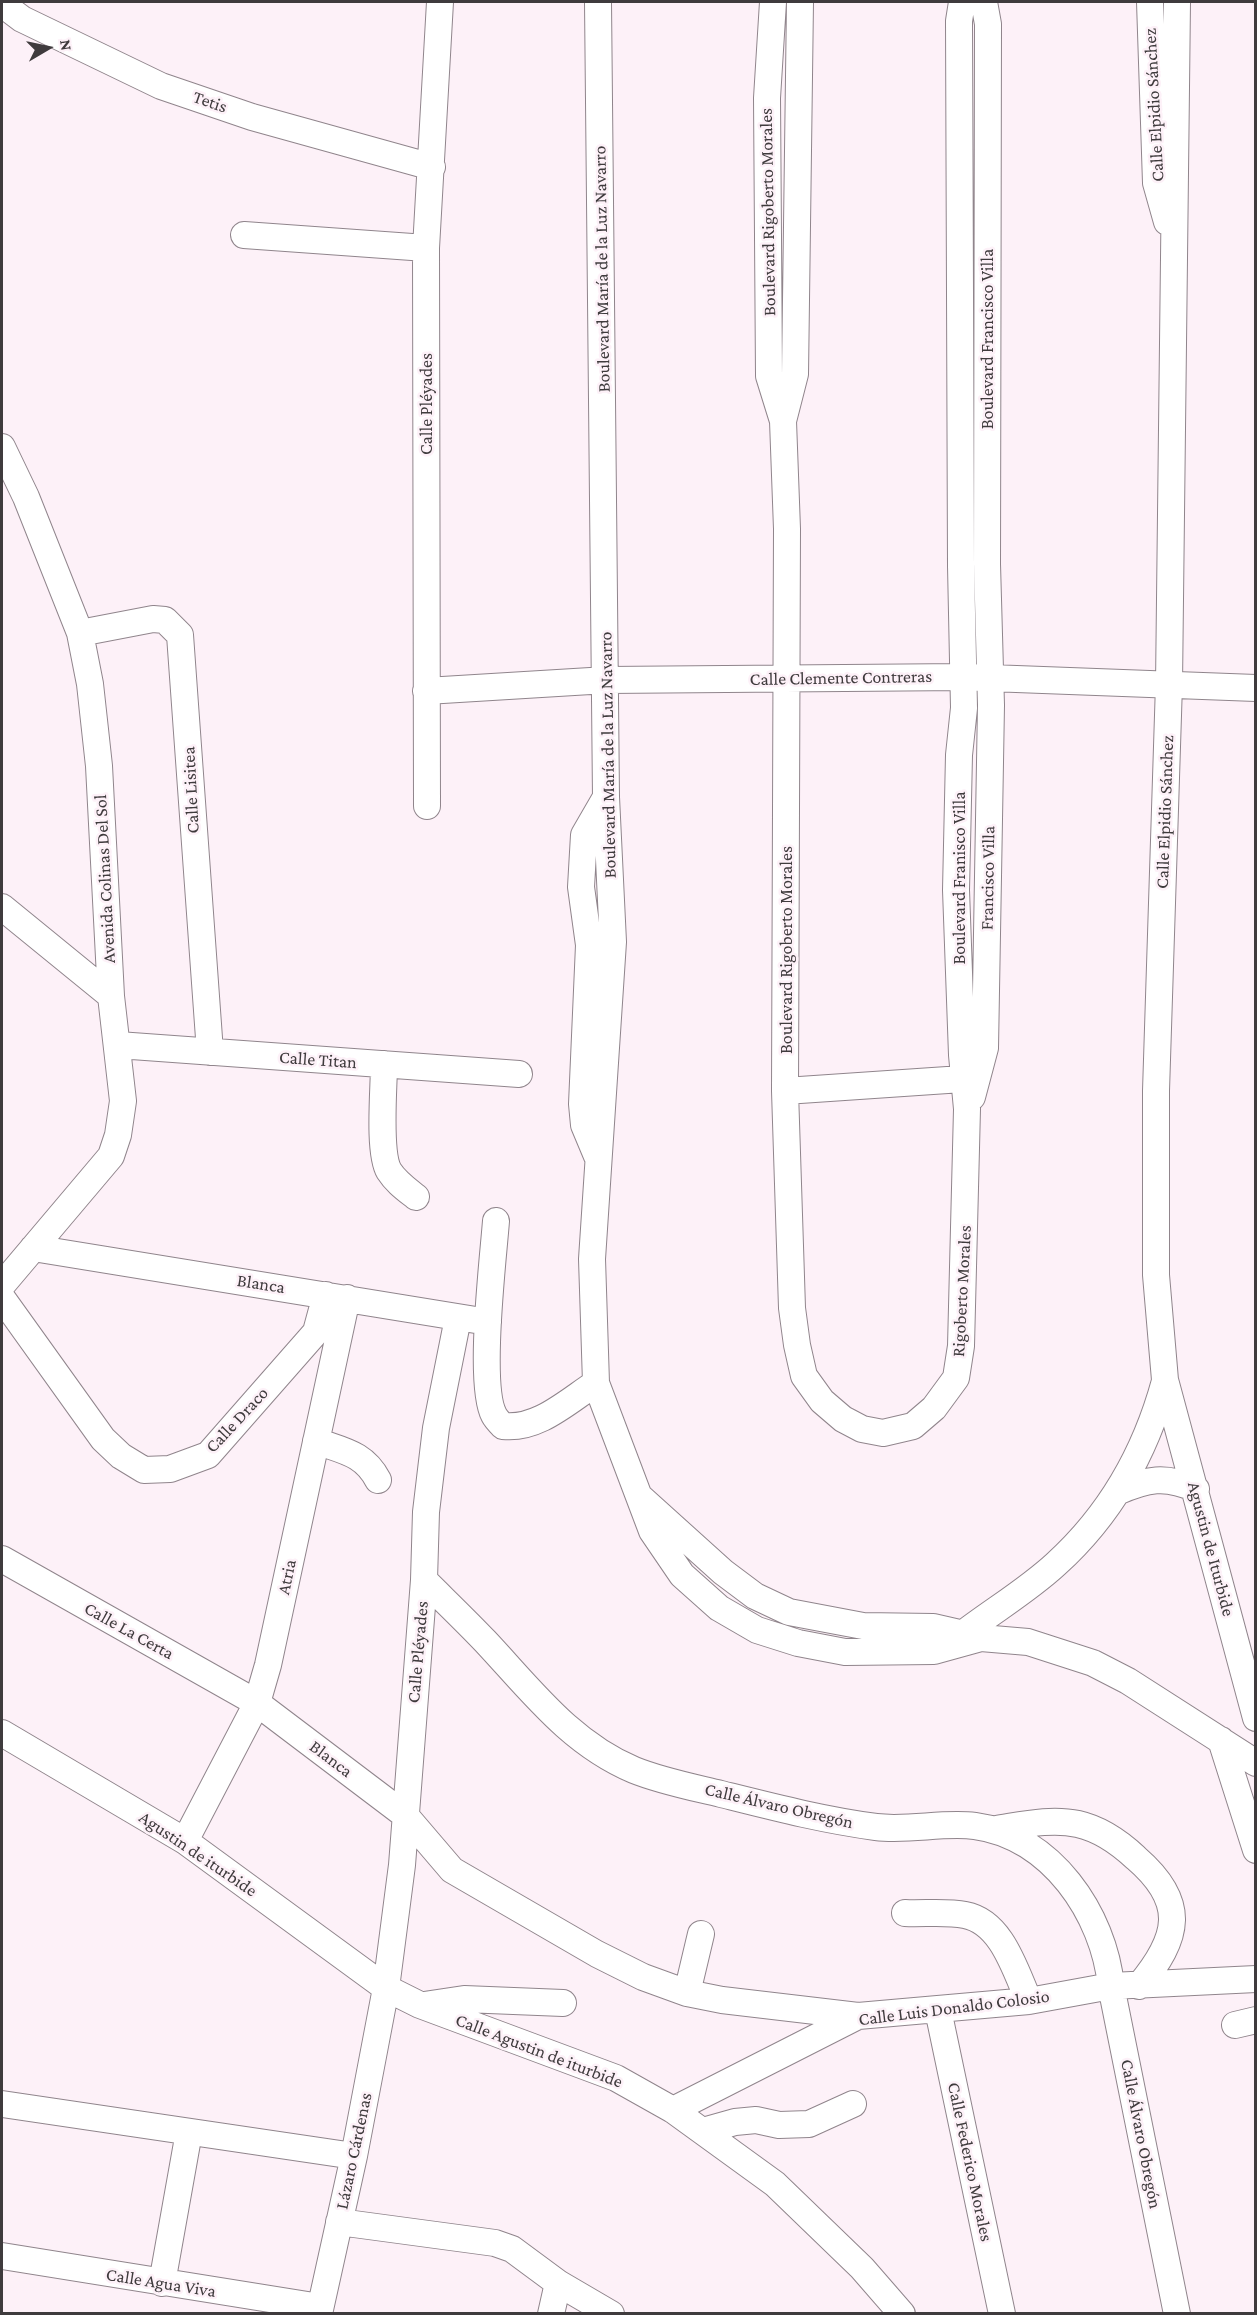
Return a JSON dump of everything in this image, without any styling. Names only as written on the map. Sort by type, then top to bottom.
[{"type":"street","name":"Calle Pléyades","points":[[427,806],[426,248],[440,2]]},
{"type":"street","name":"Boulevard María de la Luz Navarro","points":[[598,2],[607,680],[606,797],[613,942],[592,1259],[596,1383],[641,1498],[651,1531],[682,1575],[719,1608],[757,1630],[798,1644],[845,1652],[934,1651],[969,1638],[1028,1642],[1094,1663],[1128,1681],[1256,1763]]},
{"type":"street","name":"Boulevard Rigoberto Morales","points":[[773,2],[767,98],[769,376],[783,421]]},
{"type":"street","name":"Boulevard Rigoberto Morales","points":[[800,2],[795,374],[783,421],[787,678],[785,1091],[792,1308],[804,1376],[822,1401],[843,1419],[862,1429],[883,1433]]},
{"type":"street","name":"Boulevard Francisco Villa","points":[[962,2],[959,21],[963,677]]},
{"type":"street","name":"Boulevard Francisco Villa","points":[[984,2],[988,24],[987,564],[991,677]]},
{"type":"street","name":"Calle Elpidio Sánchez","points":[[1150,2],[1156,183],[1175,242]]},
{"type":"street","name":"Calle Elpidio Sánchez","points":[[1165,1380],[1156,1275],[1156,1103],[1169,684],[1176,2]]},
{"type":"street","name":"Tetis","points":[[2,4],[22,19],[161,86],[252,117],[432,167]]},
{"type":"street","points":[[244,235],[426,248]]},
{"type":"street","name":"Avenida Colinas Del Sol","points":[[2,447],[30,507],[80,633],[90,684],[99,766],[111,996],[123,1101],[118,1135],[111,1156],[13,1263]]},
{"type":"street","points":[[961,566],[987,564]]},
{"type":"street","name":"Calle Lisitea","points":[[80,633],[153,619],[165,620],[180,635],[210,1052]]},
{"type":"street","name":"Calle Clemente Contreras","points":[[426,691],[607,680],[963,677],[1256,688]]},
{"type":"street","name":"Boulevard Franisco Villa","points":[[963,677],[956,890],[971,1078]]},
{"type":"street","name":"Francisco Villa","points":[[971,1078],[985,1048],[991,677]]},
{"type":"street","points":[[2,907],[111,996]]},
{"type":"street","name":"Calle Titan","points":[[118,1045],[519,1074]]},
{"type":"street","points":[[384,1064],[384,1152],[388,1170],[400,1185],[416,1197]]},
{"type":"street","points":[[785,1091],[971,1078]]},
{"type":"street","name":"Rigoberto Morales","points":[[883,1433],[914,1426],[934,1408],[956,1378],[961,1346],[968,1109],[971,1078]]},
{"type":"street","points":[[496,1221],[488,1322],[490,1402],[494,1417],[503,1426],[523,1426],[546,1416],[596,1383]]},
{"type":"street","name":"Blanca","points":[[13,1263],[336,1296],[488,1322]]},
{"type":"street","name":"Calle Draco","points":[[2,1298],[103,1439],[121,1456],[144,1470],[170,1469],[208,1455],[316,1332],[336,1296]]},
{"type":"street","name":"Atria","points":[[185,1841],[257,1703],[268,1665],[316,1441],[336,1296]]},
{"type":"street","name":"Calle Pléyades","points":[[386,1988],[402,1865],[424,1580],[426,1512],[436,1428],[458,1318]]},
{"type":"street","points":[[969,1638],[1056,1564],[1117,1492],[1154,1421],[1165,1380]]},
{"type":"street","name":"Agustin de Iturbide","points":[[1165,1380],[1256,1718]]},
{"type":"street","points":[[316,1441],[360,1457],[371,1466],[378,1480]]},
{"type":"street","points":[[1117,1492],[1138,1483],[1160,1479],[1177,1480],[1196,1489]]},
{"type":"street","name":"Calle La Certa","points":[[2,1559],[257,1703]]},
{"type":"street","name":"Calle Álvaro Obregón","points":[[424,1580],[484,1640],[552,1714],[583,1743],[634,1770],[816,1818],[879,1827],[972,1826],[996,1829],[1032,1848],[1064,1873],[1083,1903],[1108,1961],[1111,1986],[1177,2313]]},
{"type":"street","name":"Blanca","points":[[257,1703],[405,1815],[452,1870],[616,1963],[643,1977],[687,1992],[722,2000],[858,2016]]},
{"type":"street","name":"Agustin de iturbide","points":[[2,1733],[185,1841],[386,1988]]},
{"type":"street","points":[[1221,1740],[1256,1850]]},
{"type":"street","points":[[996,1829],[1044,1822],[1076,1823],[1101,1832],[1124,1847],[1154,1873],[1166,1888],[1172,1905],[1172,1923],[1162,1959],[1139,1986]]},
{"type":"street","points":[[905,1913],[964,1914],[982,1920],[993,1930],[1006,1951],[1029,2001]]},
{"type":"street","points":[[687,1992],[701,1934]]},
{"type":"street","name":"Calle Luis Donaldo Colosio","points":[[673,2110],[858,2016],[1029,2001],[1111,1986],[1256,1979]]},
{"type":"street","name":"Calle Agustin de iturbide","points":[[386,1988],[420,2005],[616,2078],[673,2110],[775,2184],[862,2268],[902,2313]]},
{"type":"street","name":"Lázaro Cárdenas","points":[[319,2310],[354,2156],[386,1988]]},
{"type":"street","points":[[420,2005],[464,1999],[563,2003]]},
{"type":"street","name":"Calle Federico Morales","points":[[938,2010],[1002,2313]]},
{"type":"street","points":[[2,2104],[354,2156]]},
{"type":"street","points":[[703,2131],[735,2122],[756,2120],[779,2125],[809,2124],[853,2104]]},
{"type":"street","points":[[162,2283],[189,2132]]},
{"type":"street","points":[[339,2222],[495,2243],[512,2249],[558,2283],[611,2313]]},
{"type":"street","name":"Calle Agua Viva","points":[[2,2256],[319,2310]]},
{"type":"street","points":[[551,2313],[558,2283]]}]
